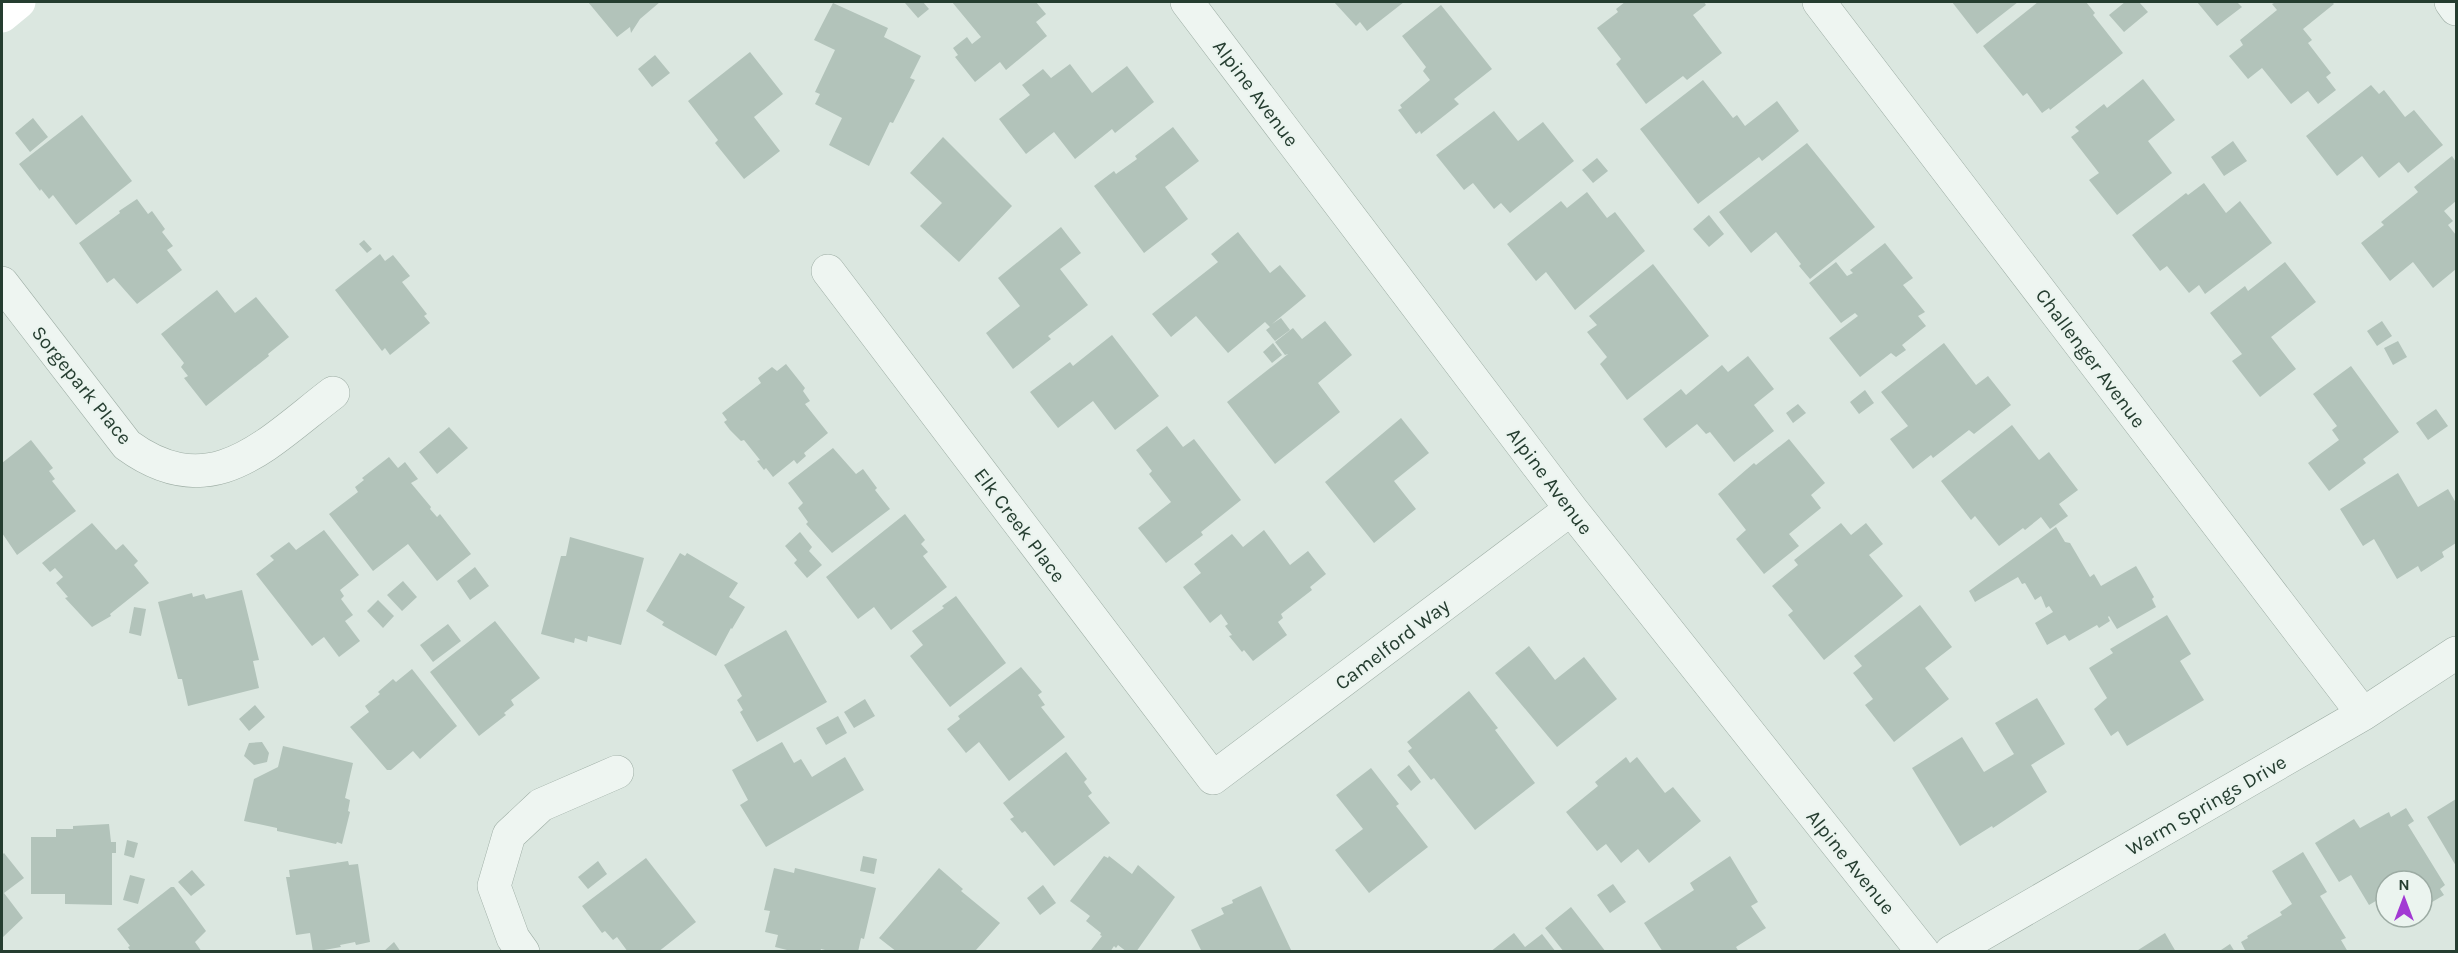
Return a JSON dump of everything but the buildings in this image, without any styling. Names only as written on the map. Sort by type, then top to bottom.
[{"type":"main road","points":[[2,16],[19,2]]},
{"type":"street","name":"Alpine Avenue","points":[[1187,2],[1570,509],[1923,951]]},
{"type":"street","name":"Challenger Avenue","points":[[1820,2],[2363,714]]},
{"type":"street","points":[[2451,2],[2457,9]]},
{"type":"street","name":"Elk Creek Place","points":[[828,272],[1213,778]]},
{"type":"street","name":"Sorgepark Place","points":[[2,283],[128,445],[145,458],[164,466],[184,471],[207,471],[229,466],[249,457],[333,393]]},
{"type":"street","name":"Camelford Way","points":[[1213,778],[1570,509]]},
{"type":"street","name":"Warm Springs Drive","points":[[1951,951],[2363,714],[2457,653]]},
{"type":"street","points":[[523,951],[513,938],[494,886],[509,835],[541,805],[617,772]]}]
